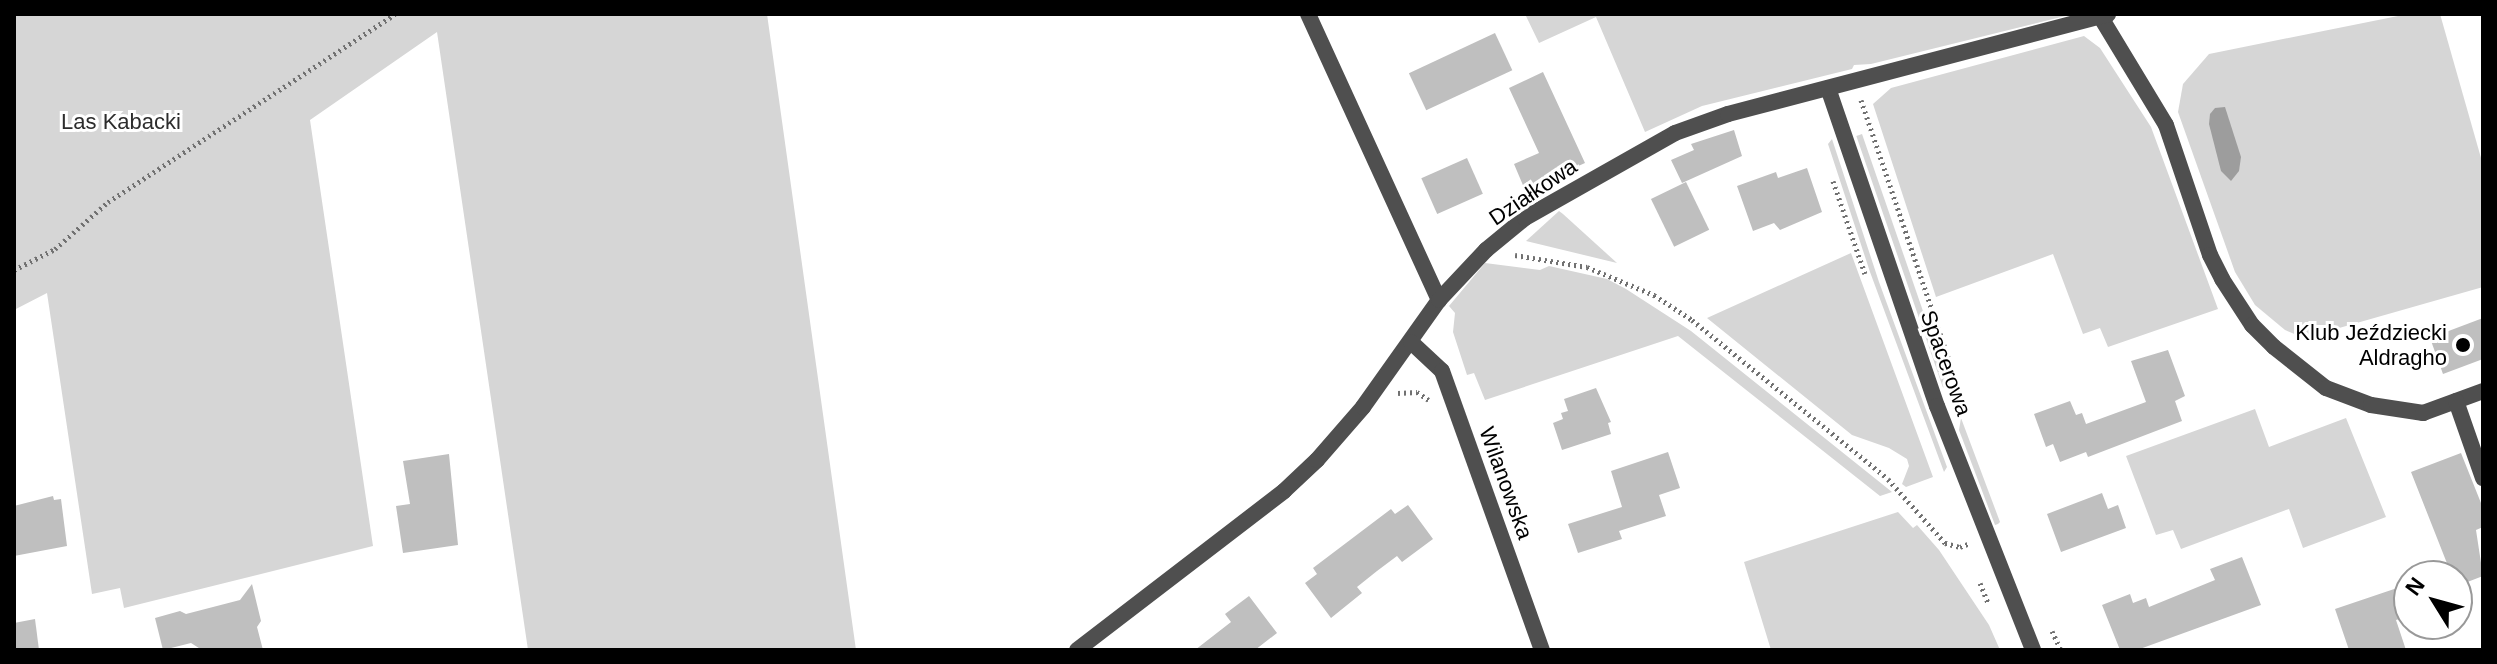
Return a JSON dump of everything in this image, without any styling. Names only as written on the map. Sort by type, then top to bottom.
[{"type":"street","points":[[1308,14],[1439,300]]},
{"type":"street","points":[[2104,15],[2166,125],[2210,255],[2252,325],[2292,363],[2326,388],[2371,405],[2423,413],[2483,391]]},
{"type":"street","name":"Działkowa","points":[[1077,650],[1284,491],[1342,434],[1439,300],[1486,250],[1525,218],[1675,133],[1728,114],[2104,15]]},
{"type":"street","name":"Spacerowa","points":[[1828,88],[1937,406],[2033,650]]},
{"type":"street","name":"Wilanowska","points":[[1411,342],[1442,371],[1542,650]]},
{"type":"street","points":[[2456,401],[2483,478]]},
{"type":"path","points":[[14,270],[55,249],[108,202],[395,14]]},
{"type":"path","points":[[1856,80],[1966,411]]},
{"type":"path","points":[[1486,250],[1587,267],[1654,295],[1692,320],[1888,479],[1940,539],[1951,546],[1967,544]]},
{"type":"path","points":[[2050,626],[2061,650]]},
{"type":"green space","name":"Las Kabacki","points":[[14,14],[767,14],[856,650],[528,650],[437,32],[310,120],[373,546],[124,608],[120,588],[92,594],[47,293],[14,310]]},
{"type":"green space","points":[[1525,14],[2073,14],[1871,64],[1854,65],[1852,69],[1702,106],[1645,132],[1596,17],[1539,43]]},
{"type":"green space","points":[[2408,14],[2440,14],[2483,165],[2483,287],[2304,338],[2285,330],[2255,305],[2235,272],[2178,112],[2183,84],[2209,54]]},
{"type":"green space","points":[[2084,36],[2100,48],[2151,127],[2218,309],[2108,347],[2100,328],[2083,334],[2053,254],[1936,297],[1873,104],[1891,88]]},
{"type":"green space","points":[[1862,134],[1949,386],[1943,387],[1856,136]]},
{"type":"green space","points":[[1832,139],[1879,282],[1947,467],[1944,472],[1870,272],[1828,144]]},
{"type":"green space","points":[[1559,211],[1563,214],[1617,263],[1526,241]]},
{"type":"green space","points":[[1851,253],[1933,477],[1906,487],[1902,484],[1909,466],[1907,459],[1889,448],[1852,435],[1707,318]]},
{"type":"green space","points":[[1485,263],[1540,270],[1549,266],[1607,279],[1626,289],[1691,331],[1892,492],[1880,496],[1678,336],[1485,400],[1474,373],[1467,375],[1453,332],[1455,313],[1449,306]]},
{"type":"green space","points":[[2255,409],[2269,447],[2346,418],[2386,517],[2303,548],[2289,509],[2181,549],[2173,530],[2156,535],[2126,456]]},
{"type":"green space","points":[[1961,418],[2000,522],[1995,525],[1959,430]]},
{"type":"green space","points":[[1898,512],[1913,528],[1917,525],[1939,550],[1989,625],[2000,650],[1771,650],[1744,562]]},
{"type":"shaded area","points":[[2225,107],[2241,157],[2239,171],[2231,181],[2221,171],[2209,124],[2210,114],[2215,108]]},
{"type":"building","points":[[1495,33],[1512,70],[1426,110],[1409,73]]},
{"type":"building","points":[[1543,72],[1585,163],[1525,190],[1514,164],[1539,153],[1509,88]]},
{"type":"building","points":[[1734,130],[1742,156],[1682,183],[1671,160],[1694,150],[1691,144]]},
{"type":"building","points":[[1467,158],[1483,194],[1437,214],[1421,178]]},
{"type":"building","points":[[1807,168],[1822,212],[1780,230],[1774,223],[1753,231],[1737,186],[1776,172],[1778,178]]},
{"type":"building","points":[[1686,182],[1709,230],[1674,247],[1651,199]]},
{"type":"building","points":[[2483,318],[2483,359],[2443,374],[2430,338]]},
{"type":"building","points":[[2168,350],[2185,396],[2175,401],[2182,421],[2088,457],[2086,452],[2060,462],[2053,444],[2046,447],[2034,414],[2070,401],[2076,415],[2082,413],[2086,424],[2146,402],[2131,361]]},
{"type":"building","points":[[1596,388],[1611,422],[1608,423],[1611,434],[1562,450],[1553,423],[1563,419],[1561,413],[1568,411],[1564,399]]},
{"type":"building","points":[[1668,452],[1680,488],[1659,495],[1666,516],[1619,531],[1622,539],[1578,553],[1568,524],[1622,507],[1611,471]]},
{"type":"building","points":[[2461,453],[2483,508],[2483,527],[2476,530],[2483,576],[2473,580],[2473,560],[2446,560],[2411,472]]},
{"type":"building","points":[[449,454],[458,545],[403,553],[396,506],[410,504],[403,461]]},
{"type":"building","points":[[2102,493],[2108,509],[2118,505],[2126,528],[2061,552],[2047,514]]},
{"type":"building","points":[[53,496],[54,500],[61,499],[67,546],[14,556],[14,506]]},
{"type":"building","points":[[1408,505],[1433,539],[1402,562],[1397,556],[1377,571],[1357,587],[1362,593],[1331,618],[1305,583],[1317,574],[1313,568],[1391,509],[1395,514]]},
{"type":"building","points":[[2242,557],[2261,605],[2137,650],[2120,650],[2102,605],[2130,594],[2133,603],[2146,598],[2149,607],[2215,580],[2210,569]]},
{"type":"building","points":[[252,584],[261,621],[257,627],[263,650],[202,650],[191,643],[163,650],[155,618],[180,611],[186,614],[240,600]]},
{"type":"building","points":[[2393,589],[2393,640],[2403,640],[2406,650],[2349,650],[2335,609]]},
{"type":"building","points":[[1249,596],[1277,633],[1255,650],[1195,650],[1231,622],[1225,614]]},
{"type":"building","points":[[35,619],[39,650],[14,650],[14,623]]},
{"type":"place","name":"Klub Jeździecki Aldragho","points":[[2463,345]]}]
